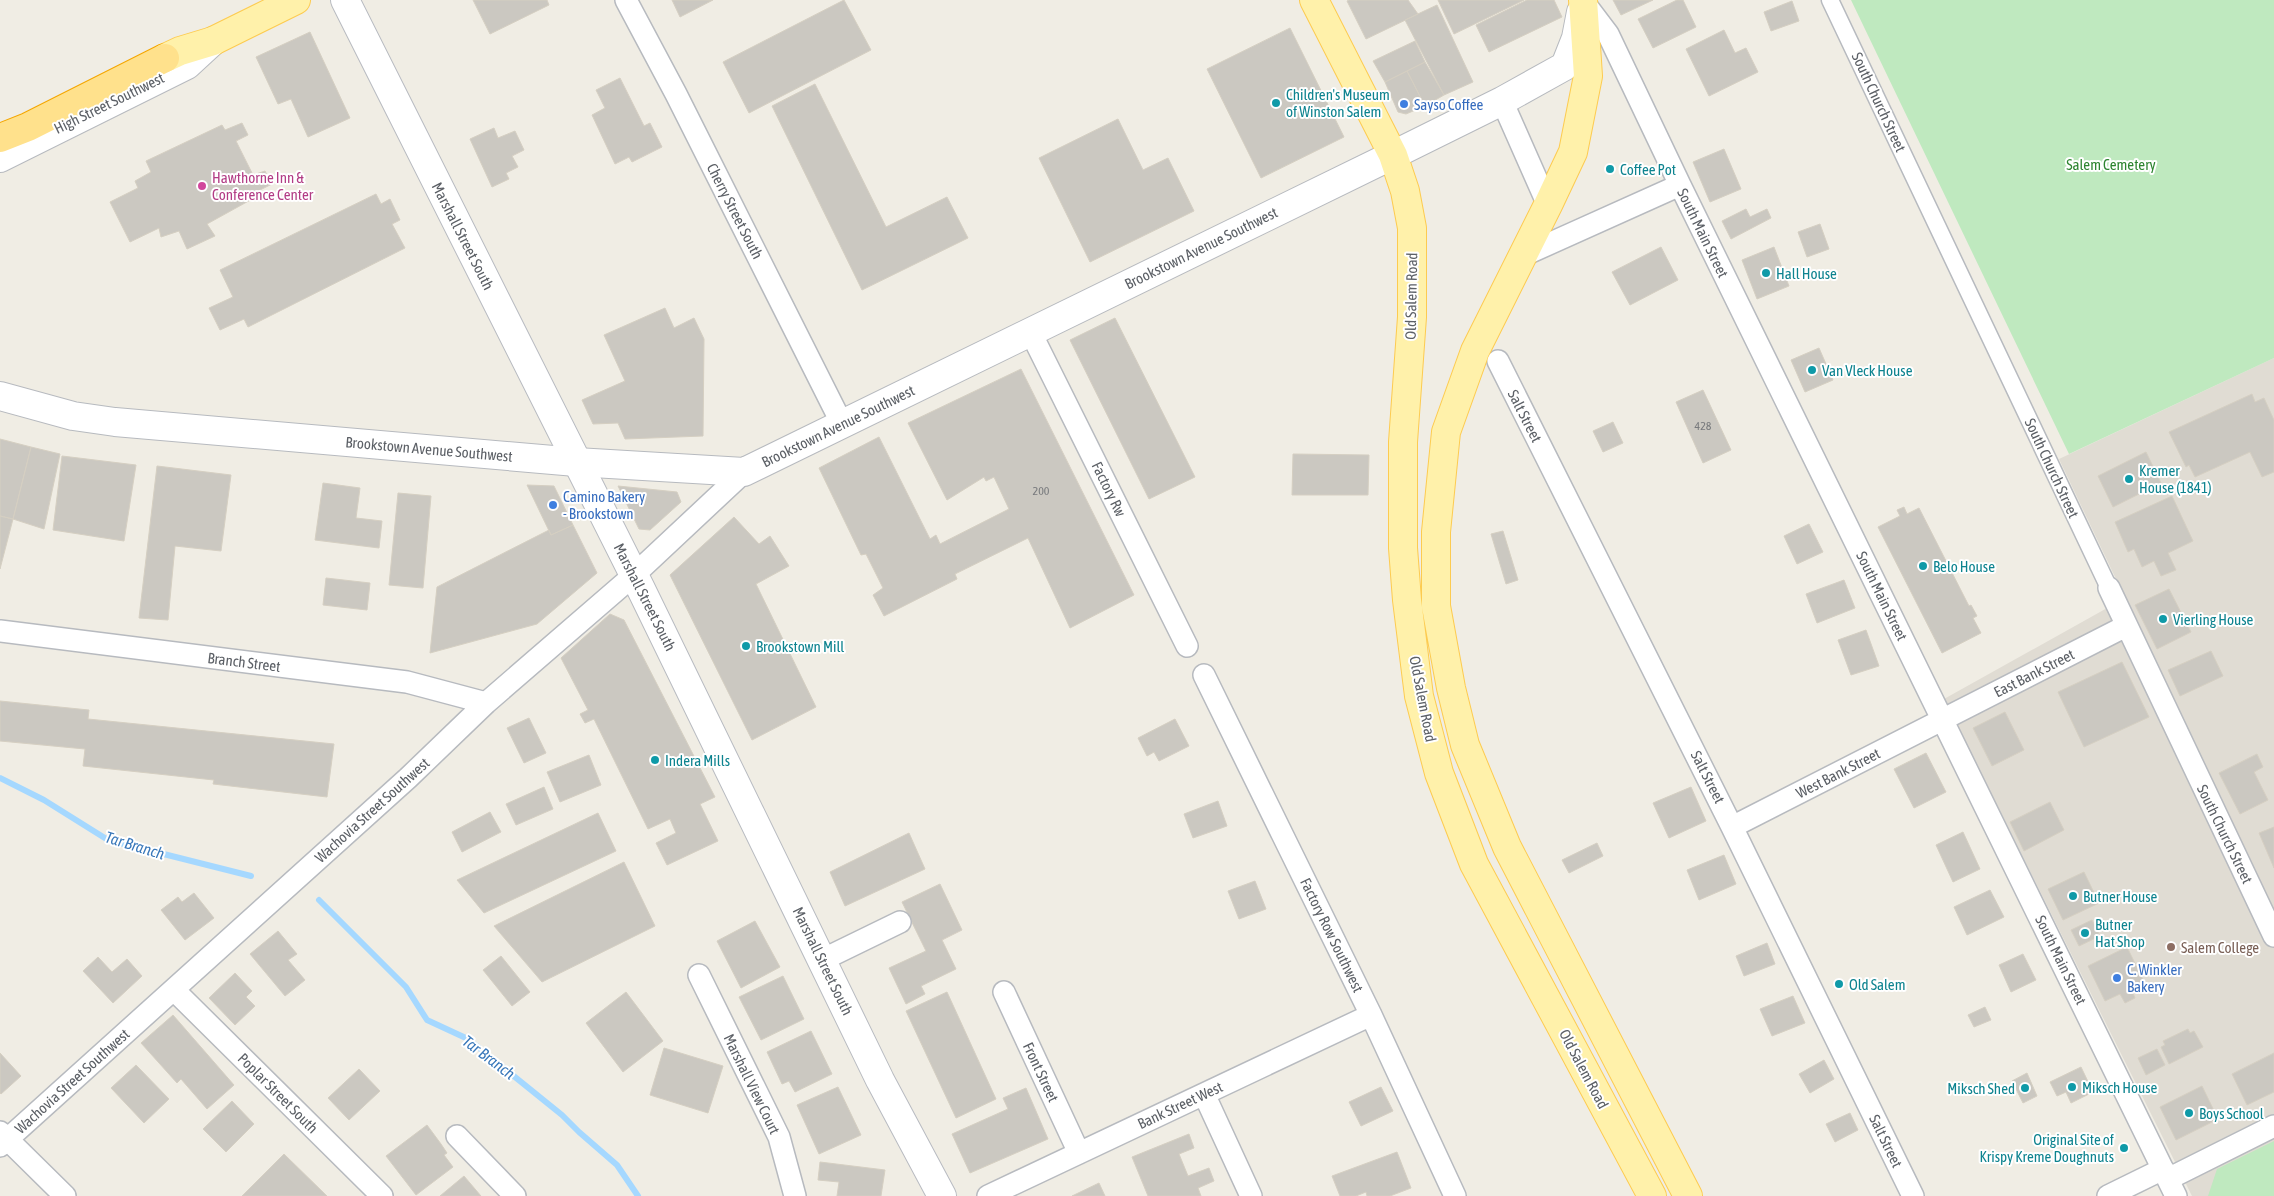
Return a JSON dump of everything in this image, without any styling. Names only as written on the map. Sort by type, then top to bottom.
[{"type":"highway","points":[[0,138],[28,127],[165,58]]},
{"type":"main road","name":"High Street Southwest","points":[[165,58],[180,51],[213,41],[296,0]]},
{"type":"main road","name":"Old Salem Road","points":[[1314,0],[1393,155],[1405,191],[1412,228],[1412,317],[1403,442],[1403,548],[1407,600],[1420,696],[1439,773],[1474,864],[1652,1196]]},
{"type":"main road","name":"Old Salem Road","points":[[1583,0],[1588,76],[1573,152],[1474,351],[1446,432],[1436,532],[1436,606],[1451,688],[1465,745],[1506,847],[1688,1196]]},
{"type":"street","name":"Marshall Street South","points":[[344,0],[634,575],[880,1080],[942,1196]]},
{"type":"street","name":"Cherry Street South","points":[[626,0],[676,94],[842,424]]},
{"type":"street","name":"Brookstown Avenue Southwest","points":[[0,396],[73,416],[115,422],[576,462],[744,472],[1393,155],[1502,101],[1565,66],[1576,38],[1583,0]]},
{"type":"street","name":"South Main Street","points":[[1583,0],[1608,34],[1680,185],[2169,1181]]},
{"type":"street","name":"South Church Street","points":[[1830,0],[2274,936]]},
{"type":"street","name":"High Street Southwest","points":[[0,158],[187,65],[213,41]]},
{"type":"street","points":[[1502,101],[1548,205]]},
{"type":"street","points":[[1522,256],[1680,185]]},
{"type":"street","name":"Factory Rw","points":[[1030,332],[1187,646]]},
{"type":"street","name":"Salt Street","points":[[1498,361],[1732,826],[1913,1196]]},
{"type":"street","name":"Wachovia Street Southwest","points":[[3,1139],[174,990],[408,778],[486,703],[634,575],[744,472]]},
{"type":"street","name":"East Bank Street","points":[[1943,720],[2126,626]]},
{"type":"street","name":"Branch Street","points":[[0,631],[407,682],[486,703]]},
{"type":"street","name":"Factory Row Southwest","points":[[1204,675],[1371,1015],[1455,1196]]},
{"type":"street","name":"West Bank Street","points":[[1732,826],[1943,720]]},
{"type":"street","points":[[822,960],[900,922]]},
{"type":"street","name":"Marshall View Court","points":[[699,975],[779,1137],[795,1196]]},
{"type":"street","name":"Poplar Street South","points":[[174,990],[382,1196]]},
{"type":"street","name":"Front Street","points":[[1004,992],[1079,1153]]},
{"type":"street","name":"Bank Street West","points":[[988,1196],[1019,1189],[1079,1153],[1371,1015]]},
{"type":"street","points":[[1204,1094],[1251,1196]]},
{"type":"street","points":[[2108,1196],[2169,1181],[2274,1126]]},
{"type":"street","points":[[457,1136],[515,1196]]},
{"type":"street","points":[[3,1139],[65,1196]]},
{"type":"shaded area","name":"Salem College","points":[[2274,358],[2274,1196],[2192,1196],[1944,699],[2125,598],[2059,459]]},
{"type":"green space","name":"Salem Cemetery","points":[[1851,0],[2274,0],[2274,358],[2069,454]]},
{"type":"green space","points":[[2274,1141],[2274,1196],[2208,1196],[2217,1169]]},
{"type":"building","points":[[473,0],[547,0],[549,5],[490,34]]},
{"type":"building","points":[[672,0],[713,0],[680,17]]},
{"type":"building","points":[[844,0],[871,50],[749,113],[723,62]]},
{"type":"building","points":[[1408,0],[1418,14],[1366,39],[1347,1]]},
{"type":"building","points":[[1438,0],[1524,0],[1454,34]]},
{"type":"building","points":[[1527,0],[1554,0],[1562,17],[1489,52],[1476,25]]},
{"type":"building","points":[[1613,0],[1653,0],[1621,15]]},
{"type":"building","points":[[1677,0],[1683,0],[1696,27],[1653,48],[1638,19]]},
{"type":"building","points":[[1792,1],[1799,21],[1771,31],[1764,12]]},
{"type":"building","points":[[1437,5],[1473,82],[1444,95],[1405,20]]},
{"type":"building","name":"Children's Museum of Winston Salem","points":[[1290,28],[1344,137],[1261,178],[1207,69]]},
{"type":"building","points":[[1724,30],[1735,53],[1746,48],[1758,72],[1709,96],[1686,49]]},
{"type":"building","points":[[310,32],[350,118],[308,137],[291,99],[278,104],[256,57]]},
{"type":"building","points":[[1415,41],[1425,62],[1385,82],[1373,61]]},
{"type":"building","points":[[1425,62],[1444,95],[1425,106],[1407,71]]},
{"type":"building","points":[[1407,71],[1425,106],[1406,114],[1398,112],[1385,82]]},
{"type":"building","points":[[620,78],[644,126],[650,123],[662,147],[632,162],[629,157],[615,164],[592,115],[605,108],[596,90]]},
{"type":"building","points":[[815,84],[886,227],[947,197],[968,238],[862,290],[772,106]]},
{"type":"building","points":[[1118,119],[1143,170],[1168,158],[1194,211],[1090,262],[1039,158]]},
{"type":"building","name":"Hawthorne Inn & Conference Center","points":[[242,123],[248,135],[236,141],[253,175],[265,171],[272,184],[252,194],[254,198],[207,224],[215,236],[187,249],[179,231],[161,237],[159,228],[130,242],[110,202],[138,188],[135,181],[151,172],[146,161],[222,125],[225,130]]},
{"type":"building","points":[[494,128],[498,138],[515,131],[524,150],[512,156],[518,167],[506,173],[509,179],[492,187],[470,139]]},
{"type":"building","points":[[1724,149],[1741,189],[1710,202],[1693,162]]},
{"type":"building","points":[[376,194],[381,204],[390,199],[400,220],[392,224],[405,248],[248,327],[244,319],[220,330],[209,308],[233,297],[220,270]]},
{"type":"building","points":[[1746,209],[1750,217],[1767,209],[1771,218],[1731,239],[1722,221]]},
{"type":"building","points":[[1820,224],[1829,249],[1807,257],[1798,232]]},
{"type":"building","points":[[1661,247],[1678,280],[1630,305],[1612,272]]},
{"type":"building","name":"Hall House","points":[[1774,247],[1789,286],[1757,299],[1742,260]]},
{"type":"building","points":[[665,308],[674,328],[694,318],[704,339],[703,436],[625,439],[618,423],[593,424],[582,400],[625,381],[604,335]]},
{"type":"building","points":[[1115,318],[1195,477],[1149,499],[1070,340]]},
{"type":"building","name":"Van Vleck House","points":[[1819,348],[1833,380],[1805,392],[1791,360]]},
{"type":"building","points":[[1021,369],[1134,595],[1070,628],[1028,538],[955,574],[957,579],[884,616],[873,595],[883,588],[866,554],[861,555],[819,468],[879,437],[930,539],[936,535],[940,544],[1009,509],[994,477],[986,481],[984,477],[947,500],[908,423]]},
{"type":"building","points":[[1703,390],[1731,450],[1703,463],[1676,402]]},
{"type":"building","points":[[2252,394],[2255,402],[2264,398],[2274,420],[2274,472],[2262,477],[2250,452],[2195,477],[2189,465],[2186,467],[2169,432]]},
{"type":"building","points":[[1613,422],[1623,443],[1603,452],[1593,431]]},
{"type":"building","points":[[0,439],[31,447],[13,519],[0,516]]},
{"type":"building","points":[[31,447],[60,454],[44,529],[13,519]]},
{"type":"building","name":"Kremer House (1841)","points":[[2146,452],[2161,483],[2113,507],[2098,476]]},
{"type":"building","points":[[1293,454],[1369,455],[1368,495],[1292,495]]},
{"type":"building","points":[[62,456],[136,465],[124,541],[53,530]]},
{"type":"building","points":[[157,466],[231,475],[221,551],[175,546],[168,620],[139,618]]},
{"type":"building","points":[[323,483],[360,488],[356,518],[382,521],[379,548],[315,540]]},
{"type":"building","points":[[527,485],[554,486],[573,525],[551,535]]},
{"type":"building","points":[[618,486],[677,492],[681,502],[650,530],[639,529]]},
{"type":"building","points":[[398,493],[431,496],[423,588],[389,585]]},
{"type":"building","points":[[2172,496],[2193,541],[2168,553],[2176,570],[2161,576],[2154,561],[2142,567],[2134,549],[2128,552],[2115,522]]},
{"type":"building","name":"Belo House","points":[[1904,507],[1907,514],[1919,508],[1969,606],[1971,605],[1977,616],[1973,618],[1981,633],[1942,653],[1878,527],[1900,516],[1897,510]]},
{"type":"building","points":[[0,516],[13,519],[0,569]]},
{"type":"building","name":"Brookstown Mill","points":[[734,517],[759,544],[770,536],[789,566],[756,584],[816,707],[752,740],[670,575]]},
{"type":"building","points":[[1809,524],[1823,552],[1797,564],[1784,536]]},
{"type":"building","points":[[573,525],[597,573],[537,624],[430,653],[437,587],[549,530],[551,535]]},
{"type":"building","points":[[1503,531],[1518,580],[1506,584],[1491,534]]},
{"type":"building","points":[[326,578],[370,583],[367,610],[323,605]]},
{"type":"building","points":[[1844,580],[1855,608],[1817,623],[1806,594]]},
{"type":"building","name":"Vierling House","points":[[2169,589],[2191,632],[2157,649],[2135,605]]},
{"type":"building","name":"Indera Mills","points":[[610,614],[624,620],[715,797],[700,804],[718,841],[667,865],[656,843],[676,833],[670,819],[648,829],[594,719],[585,723],[580,714],[588,710],[561,658]]},
{"type":"building","points":[[1866,630],[1879,666],[1851,675],[1838,640]]},
{"type":"building","points":[[2211,651],[2223,676],[2180,696],[2168,670]]},
{"type":"building","points":[[2122,662],[2149,717],[2084,747],[2058,692]]},
{"type":"building","points":[[0,701],[89,710],[88,719],[334,744],[327,797],[213,784],[214,780],[83,766],[85,749],[0,741]]},
{"type":"building","points":[[2005,712],[2024,750],[1992,766],[1973,728]]},
{"type":"building","points":[[529,718],[546,753],[524,763],[507,728]]},
{"type":"building","points":[[1175,719],[1189,746],[1159,761],[1154,752],[1147,756],[1138,738]]},
{"type":"building","points":[[1926,753],[1946,792],[1914,808],[1894,769]]},
{"type":"building","points":[[2257,754],[2263,767],[2254,772],[2268,800],[2240,814],[2219,773]]},
{"type":"building","points":[[589,755],[601,785],[560,802],[547,772]]},
{"type":"building","points":[[544,787],[553,809],[516,825],[506,804]]},
{"type":"building","points":[[1691,787],[1706,821],[1669,838],[1653,803]]},
{"type":"building","points":[[1218,801],[1227,826],[1193,838],[1184,814]]},
{"type":"building","points":[[2050,802],[2064,830],[2024,851],[2010,822]]},
{"type":"building","points":[[490,812],[501,832],[462,852],[452,832]]},
{"type":"building","points":[[598,813],[616,851],[484,913],[457,880]]},
{"type":"building","points":[[2274,827],[2274,868],[2259,833]]},
{"type":"building","points":[[1963,832],[1980,869],[1953,882],[1936,845]]},
{"type":"building","points":[[909,833],[925,869],[845,906],[830,872]]},
{"type":"building","points":[[1597,843],[1603,856],[1569,873],[1562,860]]},
{"type":"building","points":[[1724,855],[1736,884],[1699,900],[1687,870]]},
{"type":"building","points":[[624,862],[655,926],[542,982],[494,926]]},
{"type":"building","name":"Butner House","points":[[2084,872],[2099,903],[2063,920],[2048,889]]},
{"type":"building","points":[[1255,881],[1266,909],[1239,919],[1228,891]]},
{"type":"building","points":[[940,884],[962,930],[942,940],[956,969],[921,986],[925,994],[906,1004],[889,968],[926,951],[902,902]]},
{"type":"building","points":[[1990,890],[2004,917],[1967,935],[1954,907]]},
{"type":"building","points":[[194,893],[214,918],[185,940],[161,910],[178,897],[182,902]]},
{"type":"building","name":"Butner Hat Shop","points":[[2092,920],[2100,936],[2079,946],[2071,930]]},
{"type":"building","points":[[755,921],[780,967],[741,988],[717,941]]},
{"type":"building","points":[[278,931],[297,954],[288,960],[305,980],[285,996],[250,954]]},
{"type":"building","points":[[1767,943],[1775,964],[1744,976],[1736,956]]},
{"type":"building","points":[[2127,947],[2144,982],[2131,988],[2135,998],[2125,1003],[2120,994],[2105,1001],[2088,966]]},
{"type":"building","points":[[2023,954],[2036,980],[2011,992],[1999,965]]},
{"type":"building","points":[[501,956],[530,992],[512,1006],[483,970]]},
{"type":"building","points":[[98,957],[112,972],[127,959],[142,976],[113,1003],[83,971]]},
{"type":"building","points":[[235,973],[252,991],[246,997],[255,1006],[235,1025],[209,998]]},
{"type":"building","points":[[783,976],[804,1019],[761,1040],[739,997]]},
{"type":"building","points":[[626,992],[663,1041],[623,1072],[586,1023]]},
{"type":"building","points":[[947,992],[996,1099],[956,1118],[906,1011]]},
{"type":"building","points":[[1793,996],[1805,1023],[1772,1036],[1760,1009]]},
{"type":"building","points":[[1985,1007],[1991,1020],[1974,1027],[1968,1015]]},
{"type":"building","points":[[173,1015],[234,1085],[207,1109],[181,1079],[177,1083],[141,1043]]},
{"type":"building","points":[[2188,1029],[2190,1033],[2194,1031],[2203,1047],[2169,1064],[2161,1047],[2165,1045],[2163,1041]]},
{"type":"building","points":[[811,1031],[832,1074],[795,1092],[789,1081],[782,1084],[767,1052]]},
{"type":"building","points":[[664,1048],[723,1066],[708,1113],[650,1095]]},
{"type":"building","points":[[2157,1049],[2165,1065],[2146,1075],[2138,1058]]},
{"type":"building","points":[[0,1053],[21,1076],[1,1094],[0,1093]]},
{"type":"building","points":[[2274,1053],[2274,1092],[2247,1105],[2232,1074]]},
{"type":"building","points":[[1824,1060],[1834,1079],[1810,1093],[1799,1074]]},
{"type":"building","points":[[136,1065],[169,1099],[144,1123],[111,1088]]},
{"type":"building","name":"Miksch House","points":[[2081,1067],[2093,1092],[2071,1103],[2066,1092],[2057,1096],[2050,1082]]},
{"type":"building","points":[[359,1069],[380,1091],[349,1120],[328,1098]]},
{"type":"building","name":"Miksch Shed","points":[[2027,1073],[2037,1096],[2023,1103],[2012,1081]]},
{"type":"building","name":"Boys School","points":[[2202,1086],[2218,1119],[2176,1140],[2160,1107]]},
{"type":"building","points":[[838,1087],[861,1135],[819,1154],[797,1105]]},
{"type":"building","points":[[1381,1087],[1393,1111],[1361,1126],[1349,1102]]},
{"type":"building","points":[[1026,1088],[1048,1139],[970,1173],[952,1134],[1008,1109],[1003,1098]]},
{"type":"building","points":[[232,1101],[254,1124],[226,1152],[203,1129]]},
{"type":"building","points":[[1850,1113],[1858,1130],[1835,1142],[1826,1124]]},
{"type":"building","points":[[427,1125],[447,1153],[444,1155],[453,1167],[416,1195],[386,1156]]},
{"type":"building","points":[[1189,1134],[1194,1148],[1179,1154],[1188,1176],[1209,1168],[1214,1181],[1198,1188],[1201,1196],[1148,1196],[1132,1157]]},
{"type":"building","points":[[1397,1152],[1411,1188],[1390,1196],[1367,1196],[1366,1192],[1356,1196],[1340,1196],[1332,1176]]},
{"type":"building","points":[[284,1154],[327,1196],[242,1196]]},
{"type":"building","points":[[820,1162],[885,1170],[881,1196],[837,1196],[839,1182],[818,1180]]},
{"type":"building","points":[[464,1176],[481,1196],[440,1196]]},
{"type":"building","points":[[1099,1183],[1105,1196],[1072,1196]]},
{"type":"waterway","name":"Tar Branch","points":[[0,778],[44,800],[108,840],[251,876]]},
{"type":"waterway","name":"Tar Branch","points":[[319,900],[406,987],[427,1020],[468,1039],[562,1115],[617,1165],[638,1196]]},
{"type":"place","name":"Children's Museum of Winston Salem","points":[[1276,103]]},
{"type":"place","name":"Sayso Coffee","points":[[1404,104]]},
{"type":"place","name":"Coffee Pot","points":[[1610,169]]},
{"type":"place","name":"Hawthorne Inn & Conference Center","points":[[202,186]]},
{"type":"place","name":"Hall House","points":[[1766,273]]},
{"type":"place","name":"Van Vleck House","points":[[1812,370]]},
{"type":"place","name":"Kremer House (1841)","points":[[2129,479]]},
{"type":"place","name":"Camino Bakery - Brookstown","points":[[553,505]]},
{"type":"place","name":"Belo House","points":[[1923,566]]},
{"type":"place","name":"Vierling House","points":[[2163,619]]},
{"type":"place","name":"Brookstown Mill","points":[[746,646]]},
{"type":"place","name":"Indera Mills","points":[[655,760]]},
{"type":"place","name":"Butner House","points":[[2073,896]]},
{"type":"place","name":"Butner Hat Shop","points":[[2085,933]]},
{"type":"place","name":"Salem College","points":[[2171,947]]},
{"type":"place","name":"C. Winkler Bakery","points":[[2117,978]]},
{"type":"place","name":"Old Salem","points":[[1839,984]]},
{"type":"place","name":"Miksch House","points":[[2072,1087]]},
{"type":"place","name":"Miksch Shed","points":[[2025,1088]]},
{"type":"place","name":"Boys School","points":[[2189,1113]]},
{"type":"place","name":"Original Site of Krispy Kreme Doughnuts","points":[[2124,1148]]}]
